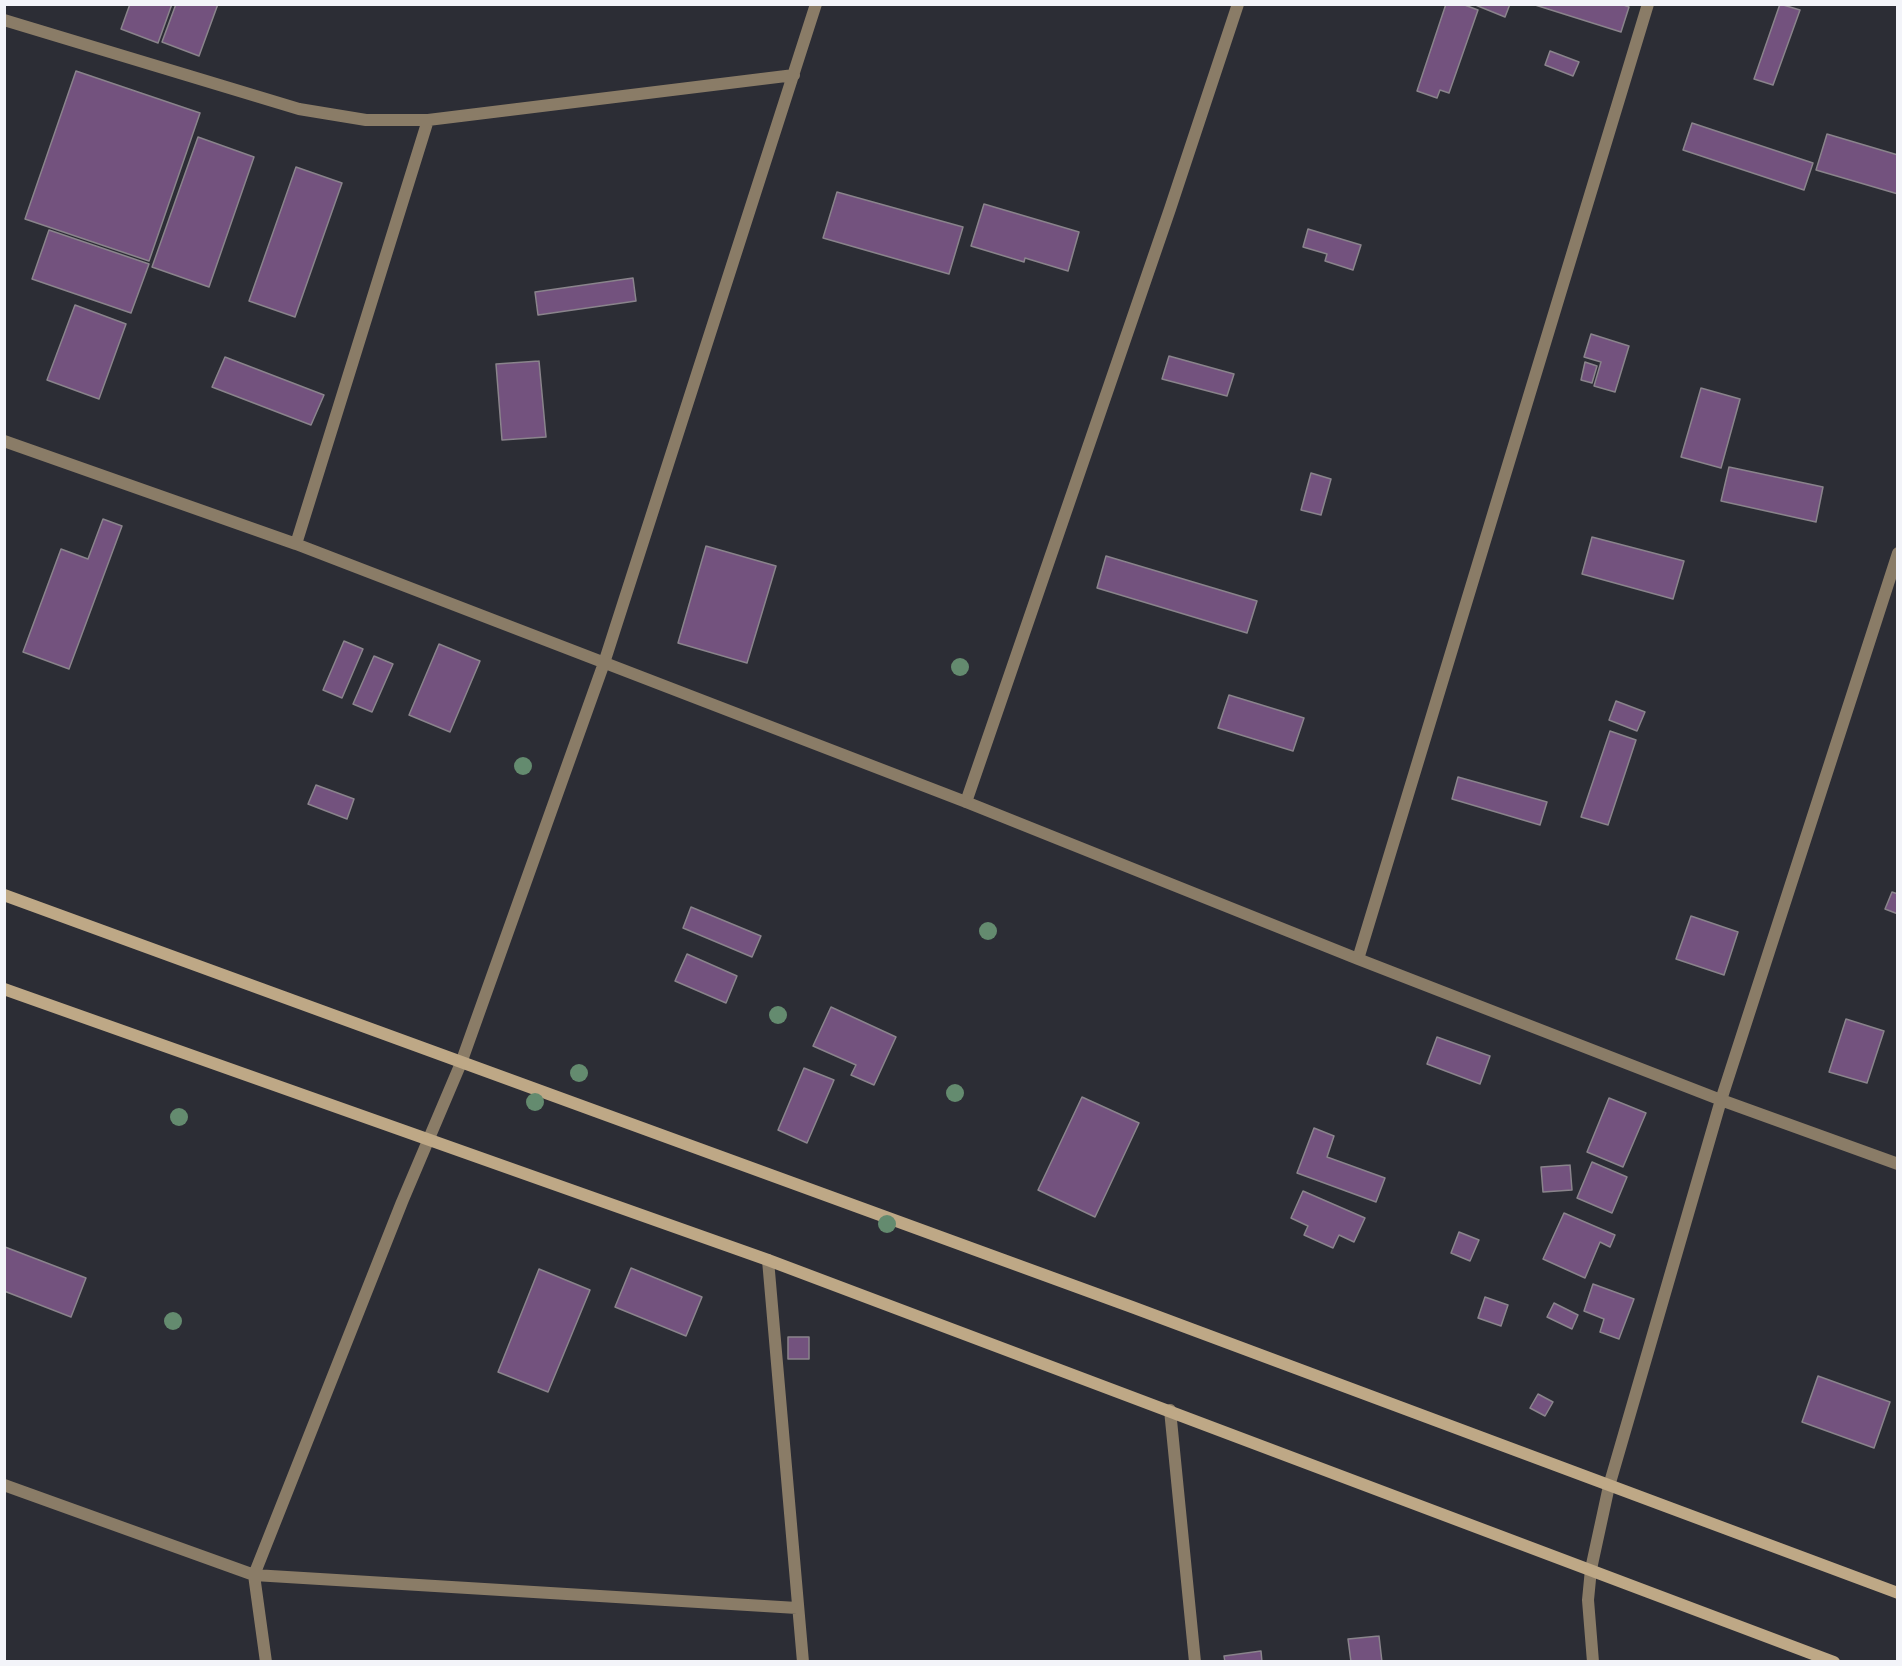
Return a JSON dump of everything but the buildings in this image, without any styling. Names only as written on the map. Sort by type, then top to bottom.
[{"type":"main road","points":[[4,895],[1132,1307],[1898,1593]]},
{"type":"main road","points":[[4,989],[768,1260],[1834,1662]]},
{"type":"street","points":[[266,1662],[254,1575],[402,1202],[460,1063],[604,663],[816,4]]},
{"type":"street","points":[[966,802],[1163,231],[1238,4]]},
{"type":"street","points":[[1358,959],[1648,4]]},
{"type":"street","points":[[4,20],[299,109],[366,120],[428,120],[794,75]]},
{"type":"street","points":[[296,544],[428,120]]},
{"type":"street","points":[[4,441],[296,544],[966,802],[1358,959],[1721,1100],[1898,1164]]},
{"type":"street","points":[[1593,1662],[1588,1600],[1591,1569],[1609,1486],[1721,1100],[1898,553]]},
{"type":"street","points":[[768,1260],[803,1662]]},
{"type":"street","points":[[1170,1410],[1196,1662]]},
{"type":"street","points":[[4,1485],[254,1575],[797,1608]]}]
